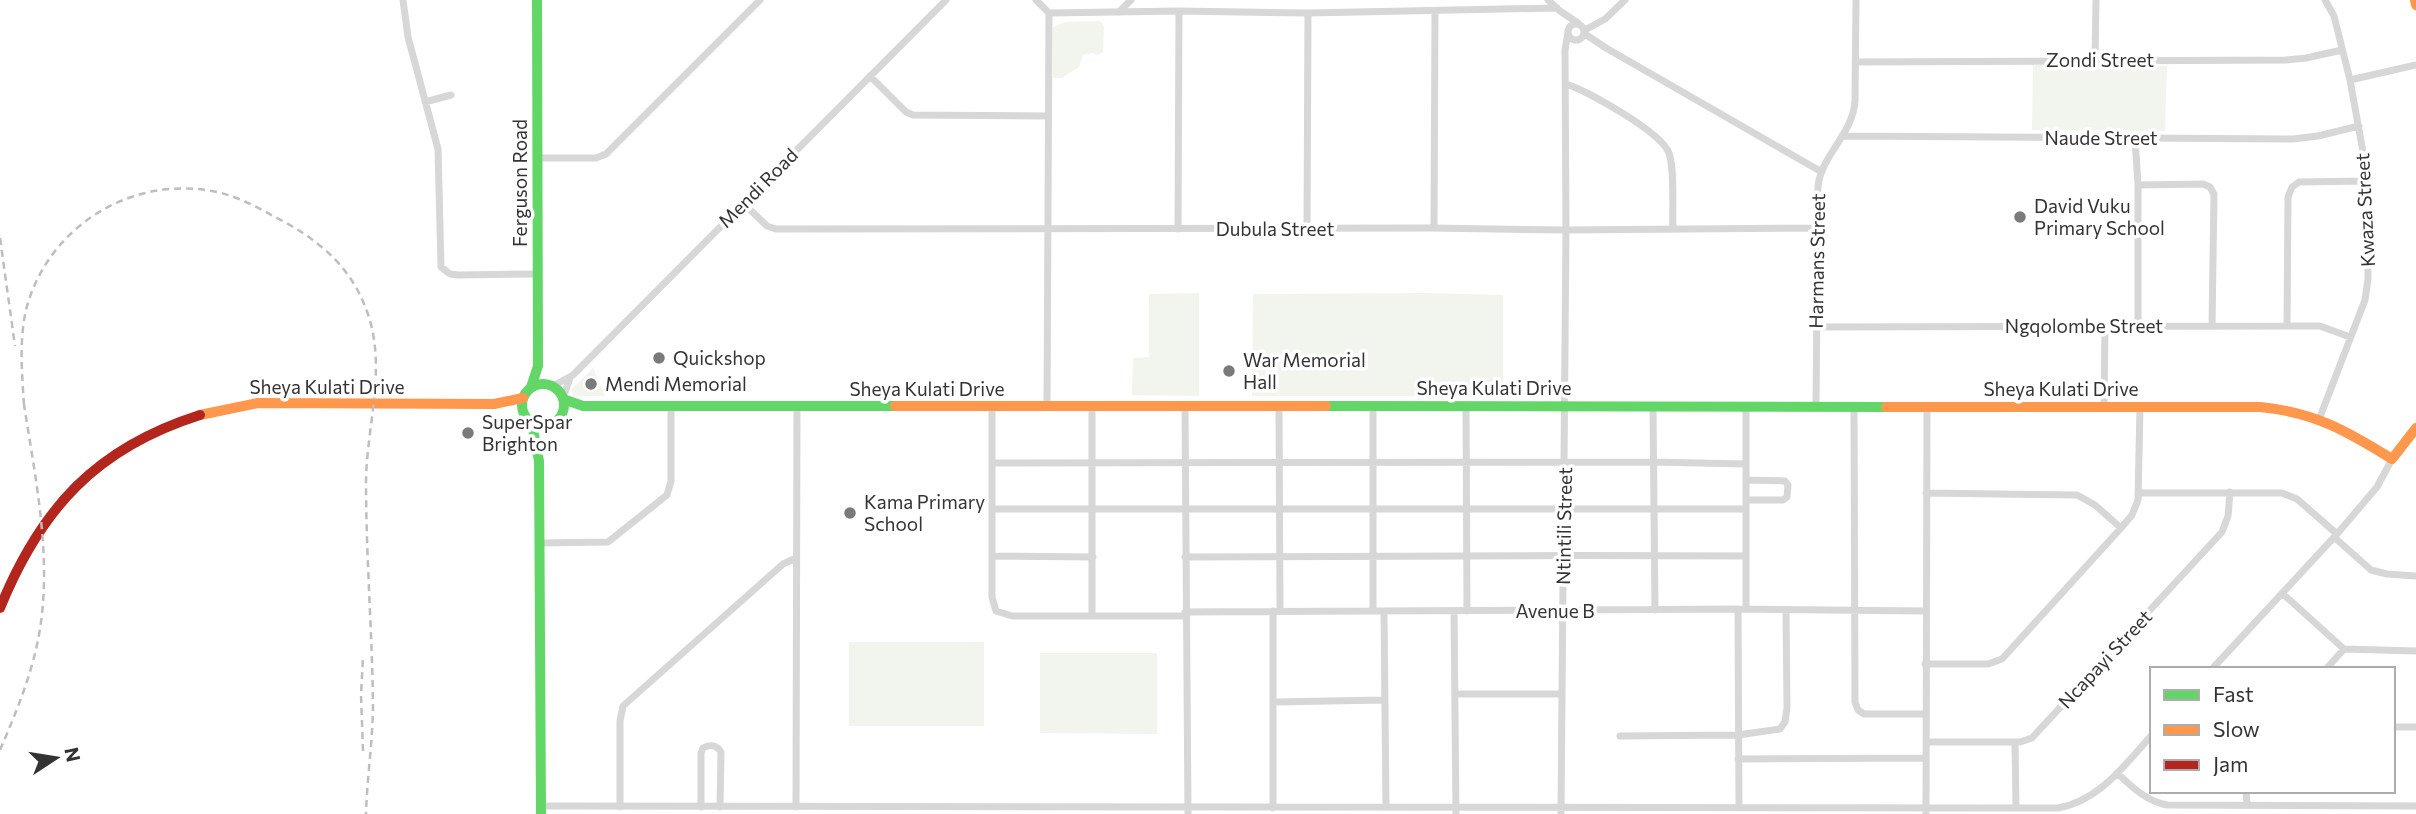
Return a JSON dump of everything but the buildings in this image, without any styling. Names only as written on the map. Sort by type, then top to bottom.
[{"type":"street","points":[[403,0],[408,37],[438,149],[441,267],[450,274],[458,275],[537,274]]},
{"type":"street","name":"Ferguson Road","points":[[531,387],[538,366],[537,0]]},
{"type":"street","points":[[537,158],[596,158],[606,154],[760,0]]},
{"type":"street","name":"Mendi Road","points":[[550,385],[570,377],[946,0]]},
{"type":"street","points":[[1036,0],[1049,13],[1558,10]]},
{"type":"street","points":[[1119,12],[1131,0]]},
{"type":"street","points":[[1548,0],[1578,23],[1582,36]]},
{"type":"street","points":[[1566,65],[1570,50],[1582,36],[1625,0]]},
{"type":"street","name":"Harmans Street","points":[[1816,406],[1816,228],[1820,171],[1849,125],[1855,107],[1856,0]]},
{"type":"street","points":[[2095,60],[2096,0]]},
{"type":"street","name":"Kwaza Street","points":[[2319,417],[2368,291],[2366,181],[2359,126],[2334,16],[2325,0]]},
{"type":"street","points":[[2415,0],[2416,5]]},
{"type":"street","points":[[1558,10],[1570,37],[1582,36],[1605,48],[1820,171]]},
{"type":"street","points":[[1178,229],[1179,11]]},
{"type":"street","points":[[1434,228],[1435,11]]},
{"type":"street","points":[[1047,407],[1049,13]]},
{"type":"street","points":[[1307,228],[1308,13]]},
{"type":"street","points":[[1568,32],[1571,25],[1578,23]]},
{"type":"street","name":"Ntintili Street","points":[[1561,811],[1565,40],[1568,32]]},
{"type":"street","name":"Zondi Street","points":[[1856,62],[2285,60],[2342,50]]},
{"type":"street","points":[[2350,80],[2416,65]]},
{"type":"street","points":[[870,76],[906,112],[914,115],[1047,116]]},
{"type":"street","points":[[1566,84],[1584,90],[1661,141],[1670,156],[1673,229]]},
{"type":"street","points":[[425,102],[451,95]]},
{"type":"street","name":"Naude Street","points":[[1842,136],[2293,139],[2359,126]]},
{"type":"street","points":[[2135,138],[2138,185],[2138,326]]},
{"type":"street","points":[[2287,326],[2288,197],[2292,187],[2299,182],[2366,181]]},
{"type":"street","points":[[2138,185],[2203,184],[2212,189],[2212,326]]},
{"type":"street","name":"Dubula Street","points":[[743,203],[767,226],[776,229],[1816,228]]},
{"type":"street","name":"Ngqolombe Street","points":[[1816,327],[2320,326],[2350,337]]},
{"type":"street","points":[[2104,406],[2105,327]]},
{"type":"street","name":"Ferguson Road","points":[[538,366],[550,385]]},
{"type":"street","name":"Mendi Road","points":[[563,399],[570,377]]},
{"type":"street","points":[[539,451],[549,426],[562,415],[563,399],[550,385],[531,387],[523,398],[521,408],[529,421],[539,451],[541,810],[620,807],[796,807],[886,811],[1241,811],[1273,808],[1348,811],[1386,807],[1456,811],[1926,811],[2059,808],[2090,797],[2150,737]]},
{"type":"street","name":"Sheya Kulati Drive","points":[[0,608],[14,571],[28,546],[73,487],[113,454],[173,422],[223,407],[271,402],[494,404],[523,398]]},
{"type":"street","name":"Sheya Kulati Drive","points":[[563,399],[583,406],[2276,407],[2319,417],[2392,460]]},
{"type":"street","name":"Sheya Kulati Drive","points":[[494,404],[517,412],[529,421]]},
{"type":"street","name":"Sheya Kulati Drive","points":[[562,415],[583,406]]},
{"type":"street","points":[[540,543],[608,542],[667,495],[671,481],[671,406]]},
{"type":"street","points":[[796,807],[797,406]]},
{"type":"street","points":[[1466,406],[1467,611]]},
{"type":"street","points":[[1854,406],[1855,702],[1858,710],[1868,714],[1926,714]]},
{"type":"street","points":[[1926,811],[1927,406]]},
{"type":"street","points":[[992,407],[992,556],[1093,556]]},
{"type":"street","points":[[1092,407],[1092,617]]},
{"type":"street","points":[[1185,407],[1188,811]]},
{"type":"street","points":[[1273,808],[1276,611],[1280,556],[1279,407]]},
{"type":"street","points":[[1373,407],[1373,611]]},
{"type":"street","points":[[1653,407],[1654,610]]},
{"type":"street","points":[[1743,810],[1738,735],[1746,556],[1746,407]]},
{"type":"street","points":[[1925,664],[1988,664],[2001,659],[2132,515],[2138,493],[2140,407]]},
{"type":"street","points":[[529,421],[549,426]]},
{"type":"street","points":[[2214,667],[2377,487],[2392,460],[2416,428]]},
{"type":"street","points":[[992,463],[1746,464]]},
{"type":"street","points":[[992,509],[1653,509],[1746,505],[1783,500],[1787,497],[1787,483],[1782,480],[1746,480]]},
{"type":"street","name":"Ncapayi Street","points":[[2015,742],[2032,738],[2222,533],[2228,516],[2230,492]]},
{"type":"street","points":[[2138,493],[2270,492],[2288,495],[2297,499],[2371,570],[2416,576]]},
{"type":"street","points":[[1926,493],[2077,495],[2095,505],[2121,528]]},
{"type":"street","points":[[1185,557],[1467,554],[1746,556]]},
{"type":"street","name":"Avenue B","points":[[992,556],[992,601],[996,611],[1012,616],[1092,617],[1276,611],[1926,611]]},
{"type":"street","points":[[620,807],[620,721],[625,702],[783,564],[796,558]]},
{"type":"street","points":[[2282,593],[2344,649],[2416,651]]},
{"type":"street","points":[[1620,736],[1776,732],[1785,722],[1787,707],[1786,610]]},
{"type":"street","points":[[1384,611],[1386,807]]},
{"type":"street","points":[[1454,611],[1456,811]]},
{"type":"street","points":[[2328,667],[2344,649]]},
{"type":"street","points":[[1456,694],[1562,694]]},
{"type":"street","points":[[1274,702],[1384,700]]},
{"type":"street","points":[[2395,727],[2416,727]]},
{"type":"street","points":[[1926,742],[2015,742],[2016,808]]},
{"type":"street","points":[[703,809],[701,753],[703,748],[710,746],[721,752],[722,809]]},
{"type":"street","points":[[1738,759],[1926,758]]},
{"type":"street","points":[[2117,773],[2131,787],[2159,803],[2186,806],[2416,806]]},
{"type":"street","points":[[2246,793],[2247,804]]},
{"type":"street","points":[[2283,804],[2283,814]]},
{"type":"shaded area","points":[[1100,21],[1104,26],[1103,52],[1098,55],[1083,55],[1079,67],[1062,78],[1053,78],[1053,27],[1065,22]]},
{"type":"shaded area","points":[[2033,65],[2167,66],[2165,131],[2032,130]]},
{"type":"shaded area","points":[[1199,293],[1199,396],[1132,395],[1133,358],[1149,357],[1149,294]]},
{"type":"shaded area","points":[[1253,294],[1503,295],[1503,393],[1252,396]]},
{"type":"shaded area","points":[[593,368],[605,396],[574,396],[571,390]]},
{"type":"shaded area","points":[[849,642],[984,642],[984,726],[849,726]]},
{"type":"shaded area","points":[[1040,653],[1157,653],[1157,734],[1040,733]]},
{"type":"railway","points":[[24,405],[22,334],[26,310],[37,281],[52,255],[72,232],[96,214],[122,200],[181,188],[229,195],[303,233],[339,263],[364,304],[375,348],[375,392],[366,481],[373,703],[366,814]]},
{"type":"railway","points":[[0,238],[15,346]]},
{"type":"railway","points":[[0,750],[30,671],[38,639],[44,594],[43,538],[23,398]]},
{"type":"railway","points":[[363,657],[363,751]]},
{"type":"traffic: fast","points":[[531,387],[538,366],[537,0]]},
{"type":"traffic: fast","points":[[543,384],[558,390],[564,405],[558,420],[543,426],[528,420],[522,405],[528,390],[543,384]]},
{"type":"traffic: fast","points":[[563,399],[583,406],[895,406]]},
{"type":"traffic: fast","points":[[1326,406],[1886,407]]},
{"type":"traffic: fast","points":[[532,424],[539,461],[541,814]]},
{"type":"traffic: slow","points":[[2415,0],[2416,5]]},
{"type":"traffic: slow","points":[[200,415],[258,403],[494,404],[523,398]]},
{"type":"traffic: slow","points":[[895,406],[1326,406]]},
{"type":"traffic: slow","points":[[1886,407],[2260,407],[2314,418],[2392,459],[2416,428]]},
{"type":"traffic: jam","points":[[0,608],[34,540],[76,486],[131,445],[200,415]]},
{"type":"place","name":"David Vuku Primary School","points":[[2020,217]]},
{"type":"place","name":"Quickshop","points":[[659,358]]},
{"type":"place","name":"War Memorial Hall","points":[[1229,371]]},
{"type":"place","name":"Mendi Memorial","points":[[591,384]]},
{"type":"place","name":"SuperSpar Brighton","points":[[468,433]]},
{"type":"place","name":"Kama Primary School","points":[[850,513]]}]
